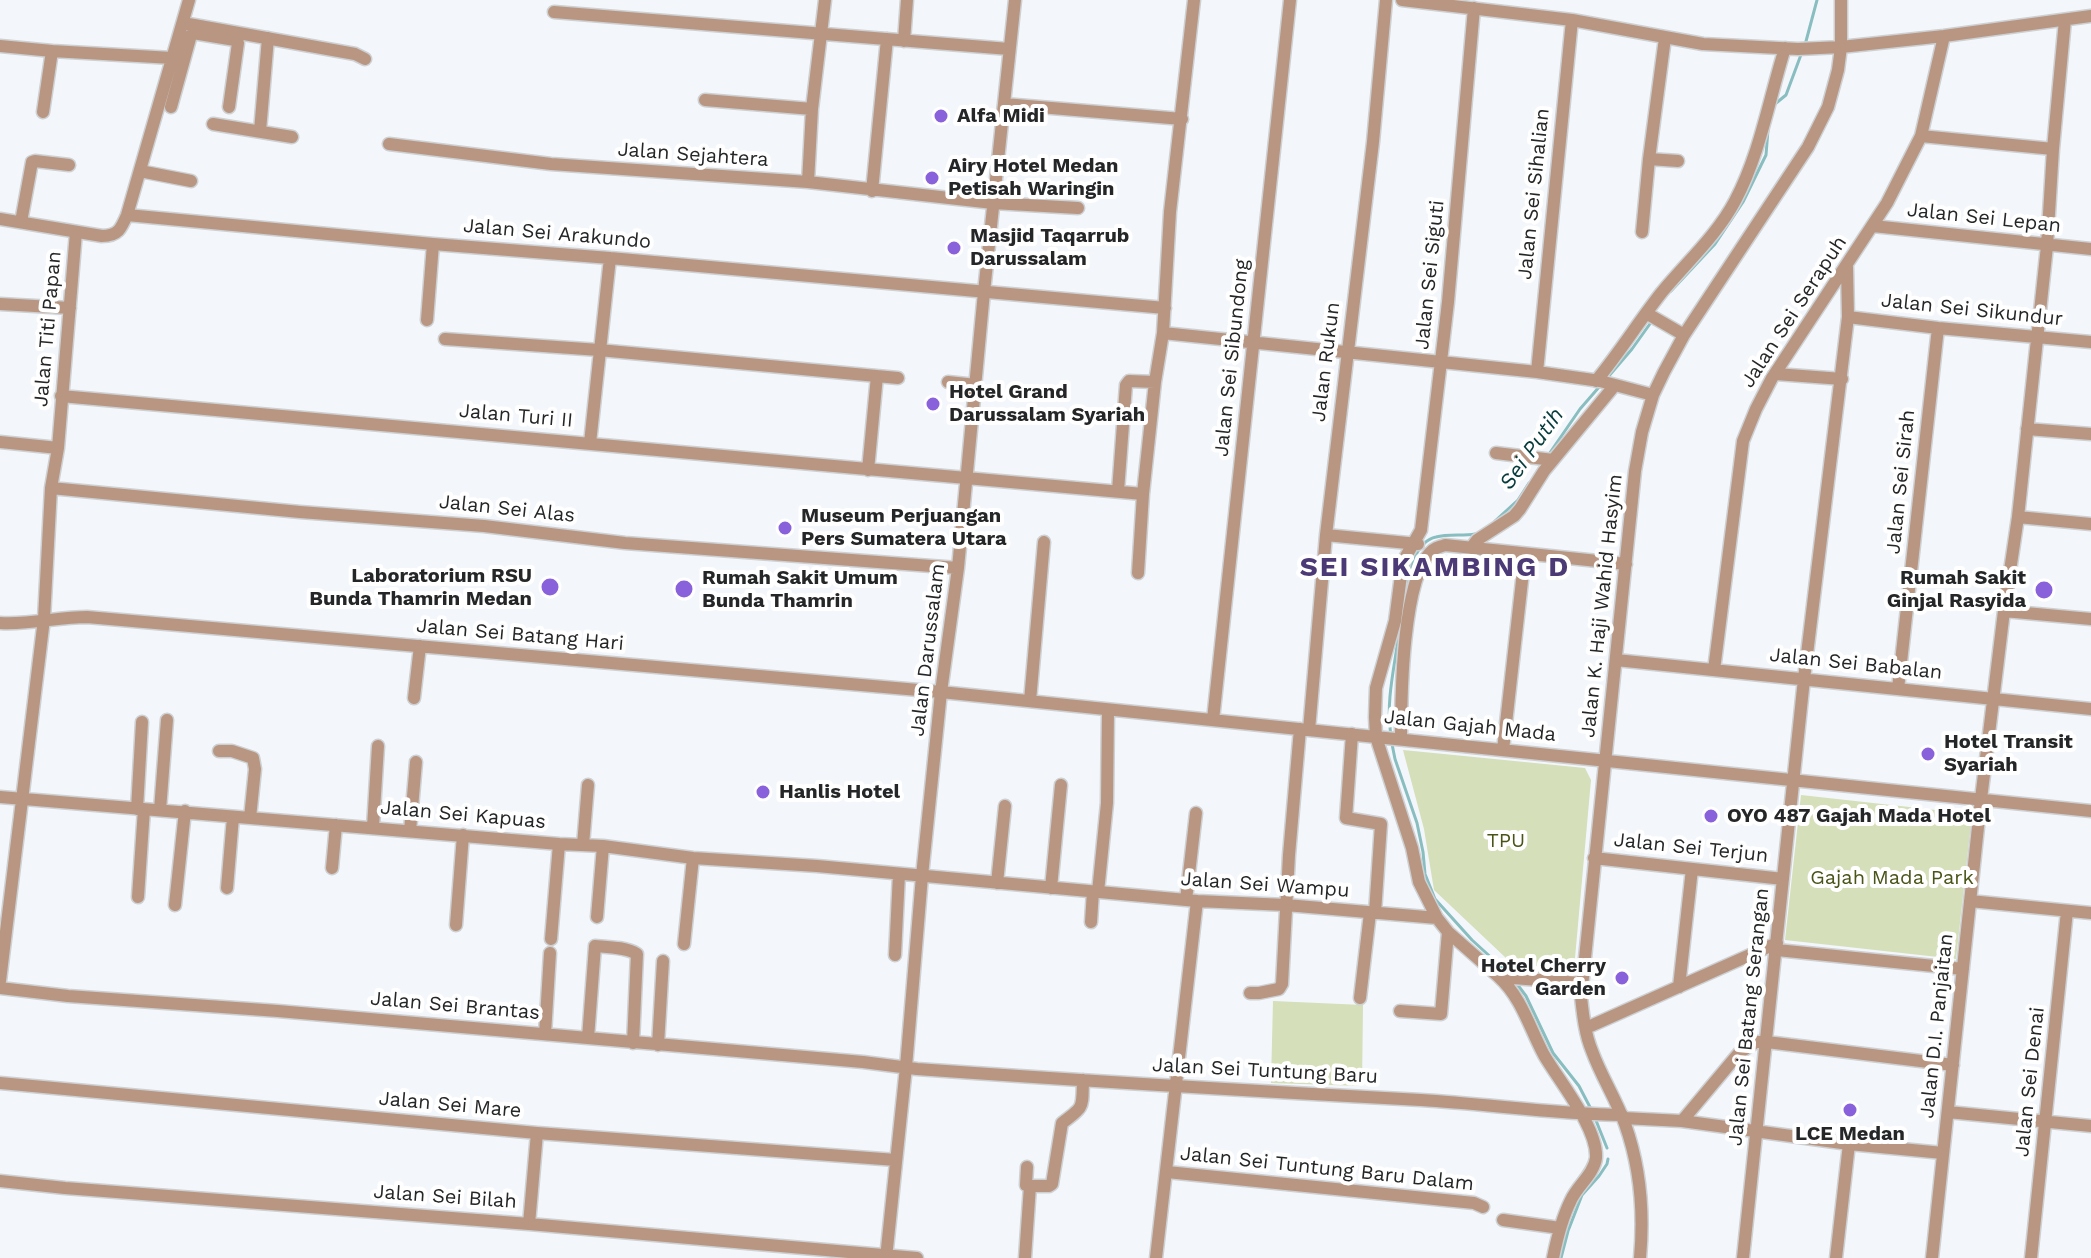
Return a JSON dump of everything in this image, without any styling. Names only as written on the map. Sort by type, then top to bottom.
[{"type":"street","points":[[127,215],[175,62],[189,0]]},
{"type":"street","points":[[808,182],[812,109],[825,0]]},
{"type":"street","points":[[904,41],[907,0]]},
{"type":"street","name":"Jalan Darussalam","points":[[886,1257],[922,876],[941,692],[958,568],[1015,0]]},
{"type":"street","points":[[1138,573],[1143,494],[1163,333],[1170,212],[1194,0]]},
{"type":"street","name":"Jalan Sei Sibundong","points":[[1213,720],[1290,0]]},
{"type":"street","name":"Jalan Rukun","points":[[1250,993],[1281,987],[1286,905],[1373,142],[1386,0]]},
{"type":"street","points":[[1402,0],[1572,20],[1703,44],[1791,49],[1944,36],[2091,16]]},
{"type":"street","name":"Jalan K. Haji Wahid Hasyim","points":[[1640,1258],[1642,1239],[1638,1175],[1631,1141],[1591,1050],[1582,1009],[1581,983],[1635,471],[1653,395],[1684,335],[1821,123],[1834,90],[1841,47],[1841,0]]},
{"type":"street","name":"Jalan Sei Siguti","points":[[1422,546],[1421,530],[1448,302],[1474,8]]},
{"type":"street","points":[[554,12],[1009,49]]},
{"type":"street","name":"Jalan Sei Sihalian","points":[[1537,372],[1572,20]]},
{"type":"street","name":"Jalan D.I. Panjaitan","points":[[1932,1258],[1981,799],[2018,517],[2047,246],[2065,20]]},
{"type":"street","points":[[183,23],[355,54],[365,59]]},
{"type":"street","points":[[171,107],[175,62],[192,34],[237,42],[229,107]]},
{"type":"street","name":"Jalan Sei Serapuh","points":[[1714,670],[1743,441],[1756,409],[1776,374],[1873,226],[1921,136],[1944,36]]},
{"type":"street","points":[[260,131],[268,38]]},
{"type":"street","points":[[1642,232],[1665,38]]},
{"type":"street","points":[[872,191],[887,39]]},
{"type":"street","points":[[0,46],[175,62]]},
{"type":"street","points":[[1471,548],[1477,540],[1514,516],[1548,459],[1605,383],[1631,336],[1651,316],[1685,265],[1719,227],[1736,199],[1791,49]]},
{"type":"street","points":[[43,112],[52,51]]},
{"type":"street","points":[[705,100],[812,109]]},
{"type":"street","points":[[1004,104],[1182,119]]},
{"type":"street","points":[[213,124],[292,137]]},
{"type":"street","points":[[1921,136],[2053,149]]},
{"type":"street","name":"Jalan Sejahtera","points":[[389,144],[551,164],[808,182],[993,203],[1078,208]]},
{"type":"street","points":[[1649,159],[1678,161]]},
{"type":"street","points":[[21,222],[32,162],[69,165]]},
{"type":"street","points":[[140,171],[191,181]]},
{"type":"street","name":"Jalan Sei Arakundo","points":[[127,215],[1165,308]]},
{"type":"street","name":"Jalan Titi Papan","points":[[0,981],[5,893],[22,799],[44,619],[51,488],[58,448],[76,232],[114,235],[121,229],[127,215]]},
{"type":"street","points":[[0,219],[76,232]]},
{"type":"street","name":"Jalan Sei Lepan","points":[[1873,226],[2091,249]]},
{"type":"street","points":[[427,320],[433,244]]},
{"type":"street","points":[[590,443],[610,258]]},
{"type":"street","name":"Jalan Sei Batang Serangan","points":[[1743,1258],[1804,679],[1842,379],[1848,317],[1847,267]]},
{"type":"street","points":[[0,304],[70,308]]},
{"type":"street","points":[[1651,316],[1684,335]]},
{"type":"street","name":"Jalan Sei Sikundur","points":[[1848,317],[2091,342]]},
{"type":"street","name":"Jalan Sei Sirah","points":[[1898,689],[1938,328]]},
{"type":"street","points":[[1163,333],[1537,372],[1605,383],[1653,395]]},
{"type":"street","points":[[445,339],[898,378]]},
{"type":"street","points":[[1776,374],[1842,379]]},
{"type":"street","points":[[868,470],[877,376]]},
{"type":"street","points":[[1118,491],[1126,385],[1129,381],[1155,382]]},
{"type":"street","points":[[948,382],[976,385]]},
{"type":"street","name":"Jalan Turi II","points":[[61,396],[1143,494]]},
{"type":"street","points":[[2027,429],[2091,434]]},
{"type":"street","points":[[0,442],[58,448]]},
{"type":"street","points":[[1496,453],[1548,459]]},
{"type":"street","name":"Jalan Sei Alas","points":[[51,488],[443,522],[625,543],[958,568]]},
{"type":"street","points":[[2018,517],[2091,524]]},
{"type":"street","points":[[1326,535],[1626,564]]},
{"type":"street","points":[[1030,701],[1044,542]]},
{"type":"street","points":[[1422,546],[1405,558],[1401,575],[1395,621],[1376,688],[1378,737],[1412,848],[1419,882],[1437,918],[1448,932],[1511,988],[1543,1052],[1589,1114],[1595,1162],[1575,1191],[1560,1228],[1553,1258]]},
{"type":"street","points":[[1399,739],[1401,688],[1422,546]]},
{"type":"street","points":[[1503,750],[1525,554]]},
{"type":"street","points":[[2004,611],[2091,619]]},
{"type":"street","name":"Jalan Sei Batang Hari","points":[[0,623],[87,617],[941,692]]},
{"type":"street","points":[[414,698],[420,646]]},
{"type":"street","name":"Jalan Sei Babalan","points":[[1616,660],[2091,709]]},
{"type":"street","name":"Jalan Gajah Mada","points":[[941,692],[2091,811]]},
{"type":"street","points":[[1091,922],[1107,803],[1108,710]]},
{"type":"street","points":[[160,810],[167,720]]},
{"type":"street","points":[[138,897],[142,722]]},
{"type":"street","points":[[1352,734],[1346,818],[1381,824],[1373,913],[1360,998]]},
{"type":"street","points":[[373,827],[378,746]]},
{"type":"street","points":[[219,751],[232,751],[253,758],[255,769],[250,818]]},
{"type":"street","points":[[410,831],[416,762]]},
{"type":"street","points":[[583,845],[588,785]]},
{"type":"street","points":[[1051,888],[1061,785]]},
{"type":"street","name":"Jalan Sei Kapuas","points":[[0,797],[603,846],[693,858],[922,876]]},
{"type":"street","points":[[997,883],[1005,806]]},
{"type":"street","points":[[175,905],[185,811]]},
{"type":"street","points":[[1156,1258],[1177,1086],[1196,813]]},
{"type":"street","points":[[227,888],[233,817]]},
{"type":"street","points":[[332,868],[336,825]]},
{"type":"street","points":[[456,925],[463,835]]},
{"type":"street","points":[[545,1034],[559,844]]},
{"type":"street","points":[[597,917],[603,846]]},
{"type":"street","points":[[684,944],[693,858]]},
{"type":"street","name":"Jalan Sei Terjun","points":[[1594,858],[1783,879]]},
{"type":"street","points":[[1679,987],[1692,869]]},
{"type":"street","points":[[895,955],[899,874]]},
{"type":"street","name":"Jalan Sei Wampu","points":[[922,876],[1437,918]]},
{"type":"street","points":[[1970,901],[2091,913]]},
{"type":"street","name":"Jalan Sei Denai","points":[[2031,1258],[2067,911]]},
{"type":"street","points":[[1400,1011],[1441,1014],[1448,932]]},
{"type":"street","points":[[588,1038],[595,946],[607,947],[637,954],[633,1043]]},
{"type":"street","points":[[1586,1028],[1777,947],[1963,969]]},
{"type":"street","points":[[658,1045],[663,961]]},
{"type":"street","points":[[1502,977],[1581,983]]},
{"type":"street","name":"Jalan Sei Brantas","points":[[0,988],[906,1067]]},
{"type":"street","points":[[1682,1121],[1739,1053],[1756,1042],[1953,1065]]},
{"type":"street","name":"Jalan Sei Tuntung Baru","points":[[906,1067],[1426,1100],[1622,1116],[1943,1153]]},
{"type":"street","points":[[1027,1167],[1026,1185],[1052,1184],[1062,1123],[1080,1111],[1083,1080]]},
{"type":"street","name":"Jalan Sei Mare","points":[[0,1083],[537,1133],[896,1160]]},
{"type":"street","points":[[1948,1112],[2091,1126]]},
{"type":"street","points":[[529,1224],[537,1133]]},
{"type":"street","points":[[1836,1258],[1849,1144]]},
{"type":"street","name":"Jalan Sei Tuntung Baru Dalam","points":[[1167,1172],[1474,1203],[1483,1207]]},
{"type":"street","name":"Jalan Sei Bilah","points":[[0,1181],[917,1258]]},
{"type":"street","points":[[1025,1258],[1030,1186]]},
{"type":"street","points":[[1503,1220],[1560,1228]]},
{"type":"green space","name":"TPU","points":[[1403,750],[1585,768],[1591,780],[1573,980],[1524,975],[1434,890],[1424,829]]},
{"type":"green space","name":"Gajah Mada Park","points":[[1801,795],[1972,814],[1956,959],[1785,940]]},
{"type":"green space","points":[[1273,1001],[1363,1005],[1362,1086],[1271,1083]]},
{"type":"waterway","name":"Sei Putih","points":[[1805,45],[1817,0]]},
{"type":"waterway","name":"Sei Putih","points":[[1775,104],[1786,95],[1802,52]]},
{"type":"waterway","name":"Sei Putih","points":[[1671,291],[1715,244],[1743,202],[1766,155],[1768,130]]},
{"type":"waterway","name":"Sei Putih","points":[[1608,377],[1652,321]]},
{"type":"waterway","name":"Sei Putih","points":[[1547,457],[1600,386]]},
{"type":"waterway","name":"Sei Putih","points":[[1495,521],[1518,500],[1529,483]]},
{"type":"waterway","name":"Sei Putih","points":[[1405,590],[1414,558],[1423,544],[1441,536],[1475,534]]},
{"type":"waterway","name":"Sei Putih","points":[[1391,736],[1390,694],[1400,625]]},
{"type":"waterway","name":"Sei Putih","points":[[1392,744],[1417,823],[1425,874],[1435,899],[1472,940],[1507,972]]},
{"type":"waterway","name":"Sei Putih","points":[[1517,984],[1526,996],[1553,1053],[1579,1086],[1592,1111]]},
{"type":"waterway","name":"Sei Putih","points":[[1595,1118],[1607,1148]]},
{"type":"waterway","name":"Sei Putih","points":[[1561,1258],[1582,1195],[1599,1176],[1608,1159]]},
{"type":"place","name":"Alfa Midi","points":[[941,116]]},
{"type":"place","name":"Airy Hotel Medan Petisah Waringin","points":[[932,178]]},
{"type":"place","name":"Masjid Taqarrub Darussalam","points":[[954,248]]},
{"type":"place","name":"Hotel Grand Darussalam Syariah","points":[[933,404]]},
{"type":"place","name":"Museum Perjuangan Pers Sumatera Utara","points":[[785,528]]},
{"type":"place","name":"Laboratorium RSU Bunda Thamrin Medan","points":[[550,587]]},
{"type":"place","name":"Rumah Sakit Umum Bunda Thamrin","points":[[684,589]]},
{"type":"place","name":"Rumah Sakit Ginjal Rasyida","points":[[2044,590]]},
{"type":"place","name":"Hotel Transit Syariah","points":[[1928,754]]},
{"type":"place","name":"Hanlis Hotel","points":[[763,792]]},
{"type":"place","name":"OYO 487 Gajah Mada Hotel","points":[[1711,816]]},
{"type":"place","name":"Hotel Cherry Garden","points":[[1622,978]]},
{"type":"place","name":"LCE Medan","points":[[1850,1110]]},
{"type":"district","name":"SEI SIKAMBING D","points":[[1435,568]]}]
